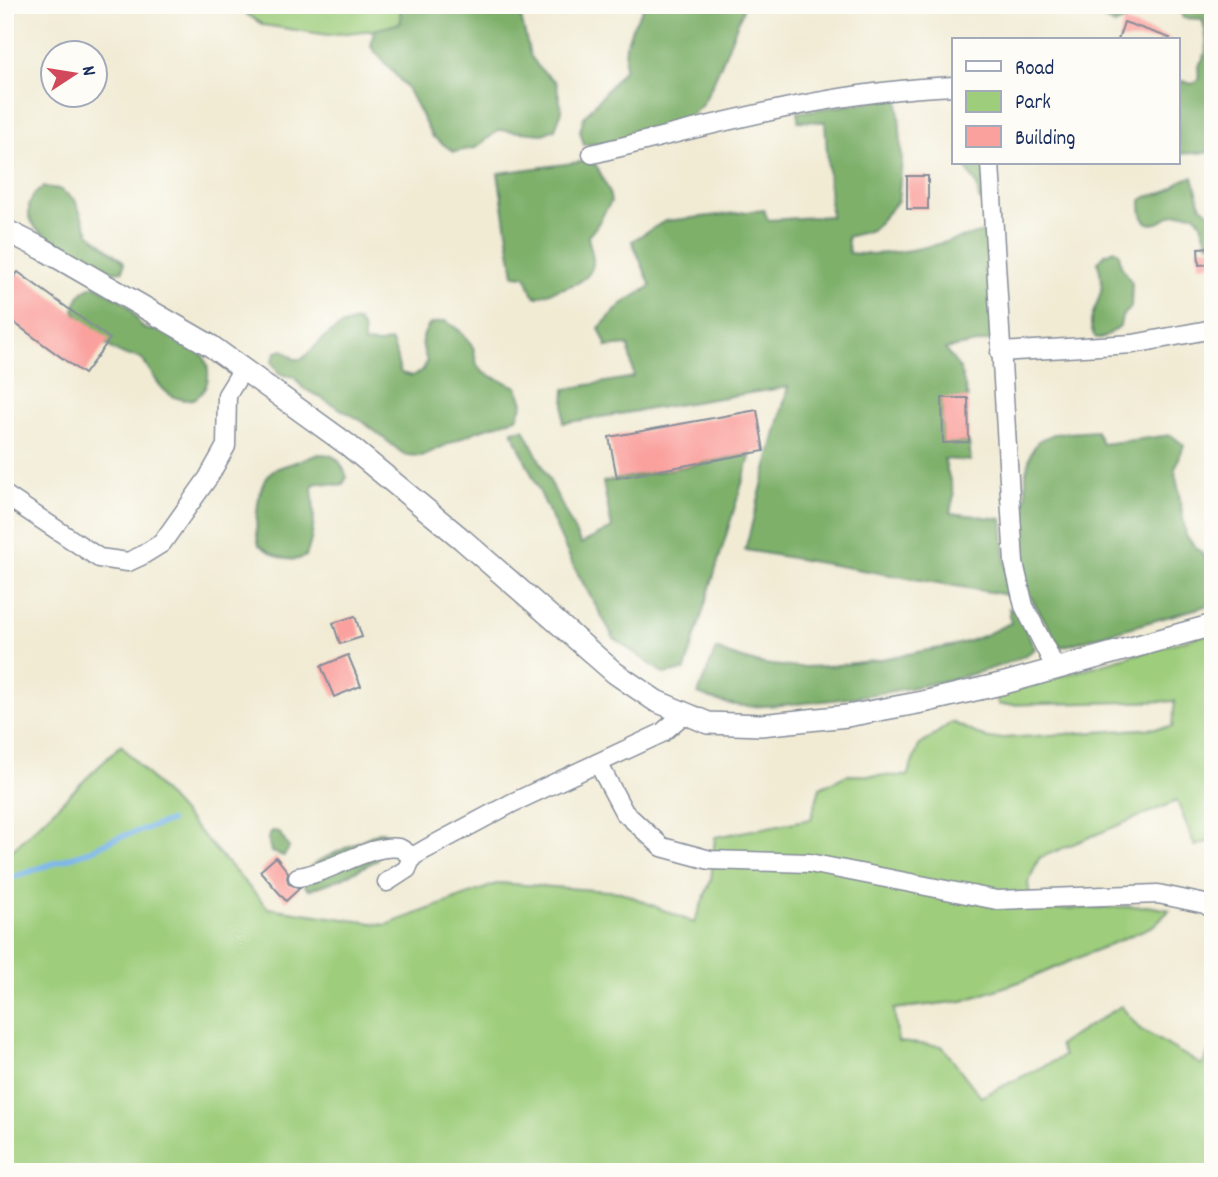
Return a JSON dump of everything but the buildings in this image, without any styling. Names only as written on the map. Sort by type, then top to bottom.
[{"type":"street","points":[[592,154],[778,108],[836,98],[952,86]]},
{"type":"street","points":[[990,164],[1014,563],[1024,606],[1056,669]]},
{"type":"street","points":[[5,230],[211,346],[357,453],[463,540],[615,673],[656,701],[708,723],[761,725],[847,716],[923,702],[1056,669],[1213,625]]},
{"type":"street","points":[[1000,352],[1133,344],[1213,329]]},
{"type":"street","points":[[5,495],[99,558],[128,562],[141,556],[162,542],[208,478],[226,446],[227,395],[243,369]]},
{"type":"street","points":[[387,882],[407,869],[412,857],[512,803],[662,733],[685,713]]},
{"type":"street","points":[[598,763],[624,812],[662,847],[710,860],[809,863],[997,900],[1158,894],[1205,904],[1213,909]]},
{"type":"street","points":[[298,877],[312,875],[386,848],[401,848],[412,857]]},
{"type":"green space","points":[[233,5],[400,5],[401,23],[374,30],[328,35],[263,25]]},
{"type":"green space","points":[[400,5],[507,5],[521,17],[530,55],[540,69],[556,82],[562,111],[555,129],[543,134],[499,130],[475,148],[454,152],[432,136],[407,88],[371,47],[374,30],[401,23]]},
{"type":"green space","points":[[645,5],[742,5],[743,10],[716,77],[699,108],[687,118],[659,132],[584,145],[580,131],[584,117],[624,70],[626,45]]},
{"type":"green space","points":[[1145,5],[1142,13],[1114,25],[1082,6]]},
{"type":"green space","points":[[1180,5],[1213,5],[1213,152],[1180,154],[1180,82],[1192,84],[1199,80],[1198,66],[1204,56],[1206,44],[1202,19],[1183,18]]},
{"type":"green space","points":[[898,98],[902,160],[898,201],[872,230],[847,237],[849,253],[901,251],[987,231],[993,340],[945,349],[960,369],[968,398],[942,399],[943,442],[969,442],[971,461],[944,459],[954,495],[950,513],[1002,519],[1008,595],[745,550],[788,387],[563,423],[565,389],[634,377],[628,345],[607,347],[599,328],[622,304],[651,286],[632,241],[665,221],[764,210],[768,220],[831,216],[825,122],[798,121],[798,112]]},
{"type":"green space","points":[[587,161],[596,165],[609,191],[611,202],[588,236],[593,264],[585,278],[538,297],[532,294],[526,276],[514,275],[498,173]]},
{"type":"green space","points":[[964,164],[995,164],[986,205],[979,199],[977,185]]},
{"type":"green space","points":[[1193,177],[1201,206],[1213,216],[1213,243],[1208,244],[1195,214],[1177,213],[1152,224],[1143,217],[1141,200],[1172,189],[1181,181]]},
{"type":"green space","points":[[44,187],[59,189],[75,200],[89,233],[124,262],[123,271],[110,272],[37,230],[29,217],[29,205],[34,194]]},
{"type":"green space","points":[[1114,250],[1119,253],[1121,266],[1132,283],[1131,307],[1122,317],[1120,326],[1103,338],[1096,338],[1091,319],[1102,284],[1098,262],[1105,254]]},
{"type":"green space","points":[[96,285],[125,303],[144,328],[168,331],[201,353],[206,361],[208,379],[201,393],[187,400],[171,395],[165,391],[141,358],[118,352],[89,329],[74,310],[81,294]]},
{"type":"green space","points":[[358,321],[364,331],[364,343],[380,344],[391,341],[401,373],[412,376],[423,370],[427,361],[422,341],[424,333],[430,324],[446,321],[460,331],[473,347],[477,365],[484,373],[517,387],[523,403],[517,418],[477,431],[422,456],[405,455],[362,421],[303,388],[294,377],[279,374],[272,362],[276,352],[284,350],[294,359],[302,359],[334,330]]},
{"type":"green space","points":[[524,429],[581,544],[612,528],[603,482],[751,454],[685,670],[664,674],[614,638],[574,567],[512,431]]},
{"type":"green space","points":[[1096,431],[1102,444],[1171,435],[1184,445],[1175,469],[1186,536],[1213,566],[1213,604],[1061,647],[1025,588],[1019,542],[1026,472],[1031,453],[1038,441],[1054,434]]},
{"type":"green space","points":[[319,454],[330,455],[338,460],[347,477],[343,484],[314,484],[313,531],[306,556],[300,559],[281,558],[259,545],[257,517],[263,486],[272,471]]},
{"type":"green space","points":[[1009,608],[1018,613],[1035,649],[1013,661],[980,672],[895,691],[771,706],[732,705],[698,694],[716,649],[739,658],[788,667],[864,662],[972,640],[1011,623]]},
{"type":"green space","points":[[1213,632],[1213,840],[1195,846],[1177,801],[1039,858],[1028,883],[1032,910],[1147,906],[1170,910],[1153,926],[1031,978],[963,1001],[894,1009],[898,1042],[942,1046],[981,1097],[1064,1056],[1059,1045],[1121,1006],[1140,1029],[1202,1065],[1213,1044],[1213,1172],[5,1172],[5,857],[121,745],[268,908],[386,925],[499,883],[621,892],[694,923],[711,880],[715,837],[811,819],[820,788],[847,775],[907,776],[919,746],[952,722],[988,739],[1172,727],[1175,701],[999,705],[995,695]]},
{"type":"green space","points":[[272,831],[279,832],[289,848],[284,856],[271,852],[268,838]]},
{"type":"green space","points":[[384,832],[377,860],[340,879],[309,890],[305,886],[310,867],[318,861]]},
{"type":"waterway","points":[[5,880],[170,821]]}]
